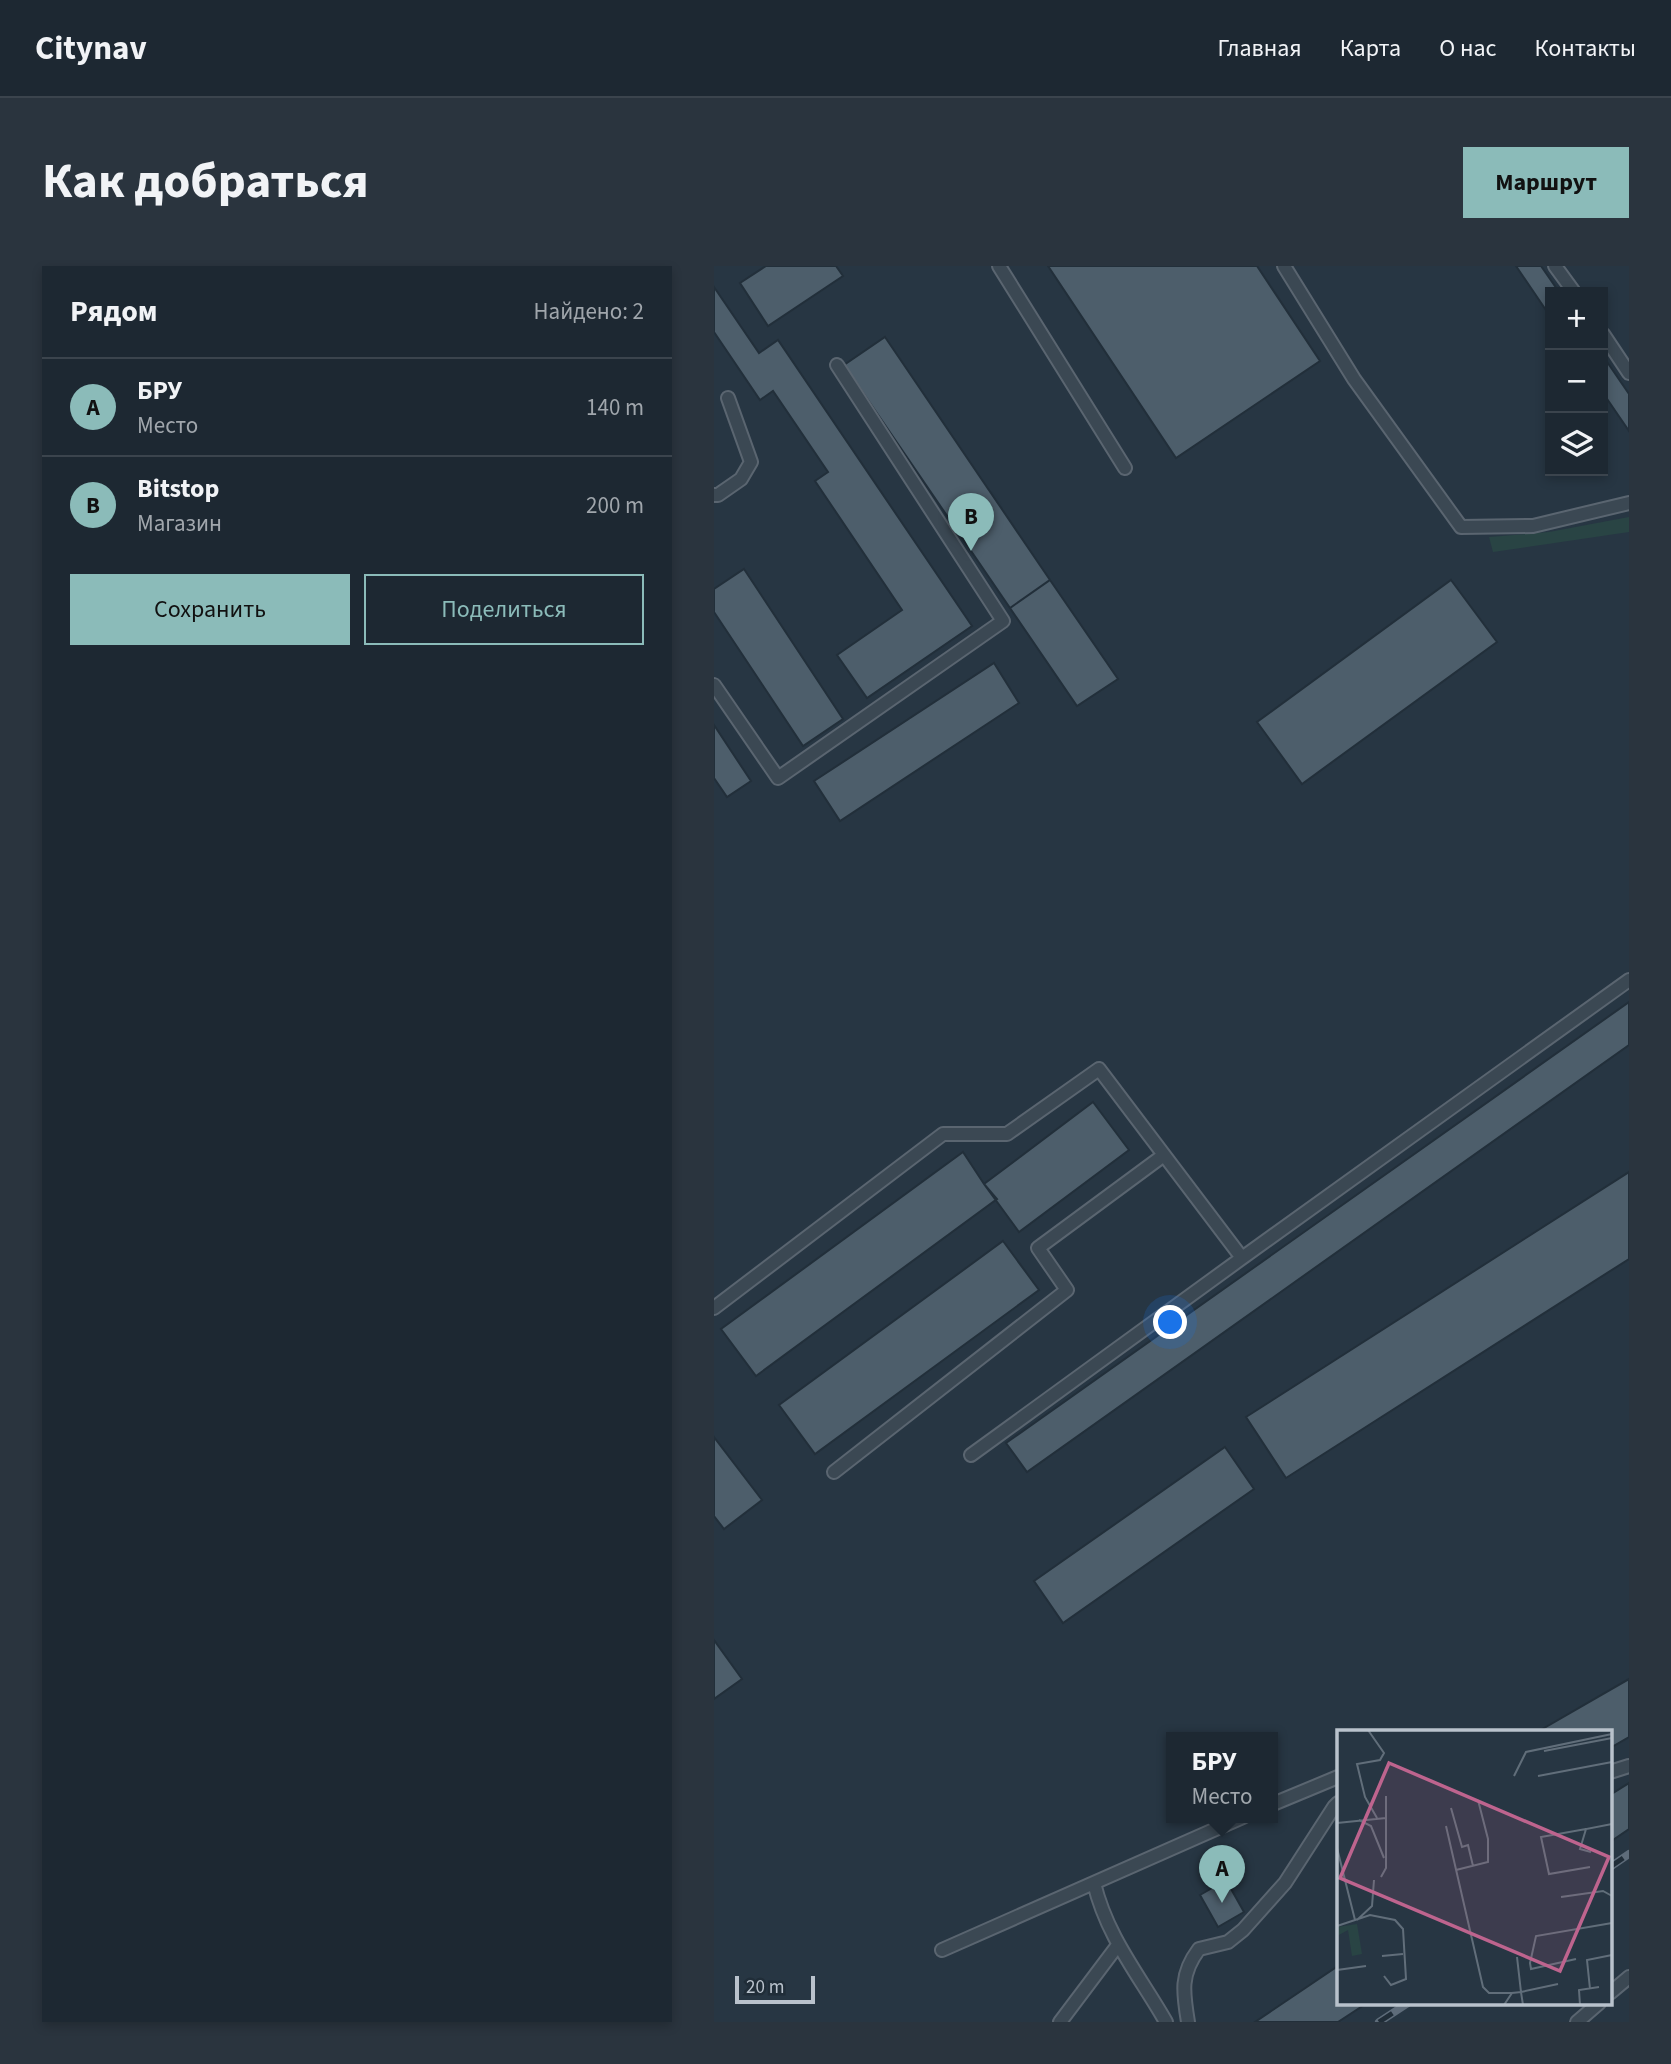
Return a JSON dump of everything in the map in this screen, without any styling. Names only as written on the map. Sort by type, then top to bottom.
[{"type":"lane","points":[[999,266],[1125,468]]},
{"type":"lane","points":[[1284,266],[1354,379],[1461,527],[1533,526],[1629,503]]},
{"type":"lane","points":[[1555,266],[1570,287]]},
{"type":"lane","points":[[1608,342],[1629,373]]},
{"type":"lane","points":[[714,685],[778,778],[1003,621],[837,365]]},
{"type":"lane","points":[[714,495],[741,479],[751,462],[728,398]]},
{"type":"lane","points":[[971,1455],[1629,980]]},
{"type":"lane","points":[[714,1308],[943,1134],[1007,1134],[1099,1069],[1242,1258]]},
{"type":"lane","points":[[834,1472],[1067,1290],[1038,1248],[1164,1155]]},
{"type":"lane","points":[[1612,1771],[1629,1766]]},
{"type":"lane","points":[[1278,1802],[1337,1778]]},
{"type":"lane","points":[[1188,2022],[1184,1997],[1187,1965],[1199,1949],[1228,1942],[1243,1930],[1285,1883],[1337,1805]]},
{"type":"lane","points":[[942,1950],[1229,1823]]},
{"type":"lane","points":[[1094,1883],[1101,1910],[1118,1945],[1166,2022]]},
{"type":"lane","points":[[1060,2022],[1118,1945]]},
{"type":"lane","points":[[1612,1991],[1629,1977]]},
{"type":"lane","points":[[1577,2022],[1598,2004]]},
{"type":"green space","points":[[1629,517],[1629,532],[1493,552],[1489,537],[1549,532]]},
{"type":"building","points":[[766,266],[836,266],[843,276],[768,326],[740,283]]},
{"type":"building","points":[[1048,266],[1257,266],[1320,361],[1176,458]]},
{"type":"building","points":[[1516,266],[1541,266],[1556,287],[1545,287],[1545,309]]},
{"type":"building","points":[[714,287],[759,353],[778,340],[972,626],[867,698],[837,655],[902,610],[815,481],[828,472],[773,391],[760,400],[714,332]]},
{"type":"building","points":[[885,337],[1050,580],[1010,608],[844,365]]},
{"type":"building","points":[[1608,363],[1629,394],[1629,431],[1608,400]]},
{"type":"building","points":[[744,569],[843,719],[803,746],[714,612],[714,589]]},
{"type":"building","points":[[1050,580],[1118,679],[1077,706],[1010,608]]},
{"type":"building","points":[[1451,580],[1497,642],[1302,784],[1257,722]]},
{"type":"building","points":[[994,663],[1019,703],[840,821],[814,781]]},
{"type":"building","points":[[714,725],[751,781],[727,797],[714,778]]},
{"type":"building","points":[[1629,1002],[1629,1045],[1027,1472],[1006,1443]]},
{"type":"building","points":[[1093,1102],[1129,1150],[1019,1232],[984,1184]]},
{"type":"building","points":[[963,1152],[997,1199],[756,1376],[721,1329]]},
{"type":"building","points":[[1629,1172],[1629,1259],[1286,1478],[1246,1417]]},
{"type":"building","points":[[1003,1241],[1039,1290],[815,1454],[779,1405]]},
{"type":"building","points":[[714,1437],[762,1500],[724,1529],[714,1516]]},
{"type":"building","points":[[1225,1447],[1254,1489],[1063,1623],[1034,1581]]},
{"type":"building","points":[[714,1640],[742,1679],[714,1699]]},
{"type":"building","points":[[1629,1679],[1629,1737],[1612,1747],[1612,1730],[1541,1730]]},
{"type":"building","points":[[1629,1783],[1629,1829],[1612,1841],[1612,1794]]},
{"type":"building","points":[[1226,1880],[1244,1912],[1218,1927],[1200,1895]]},
{"type":"building","points":[[1337,1967],[1337,2004],[1365,2004],[1338,2022],[1255,2022]]},
{"type":"railway","points":[[1612,1866],[1629,1854]]},
{"type":"railway","points":[[1379,2022],[1406,2004]]},
{"type":"place","name":"Bitstop","points":[[971,551]]},
{"type":"place","name":"БРУ","points":[[1222,1903]]}]
